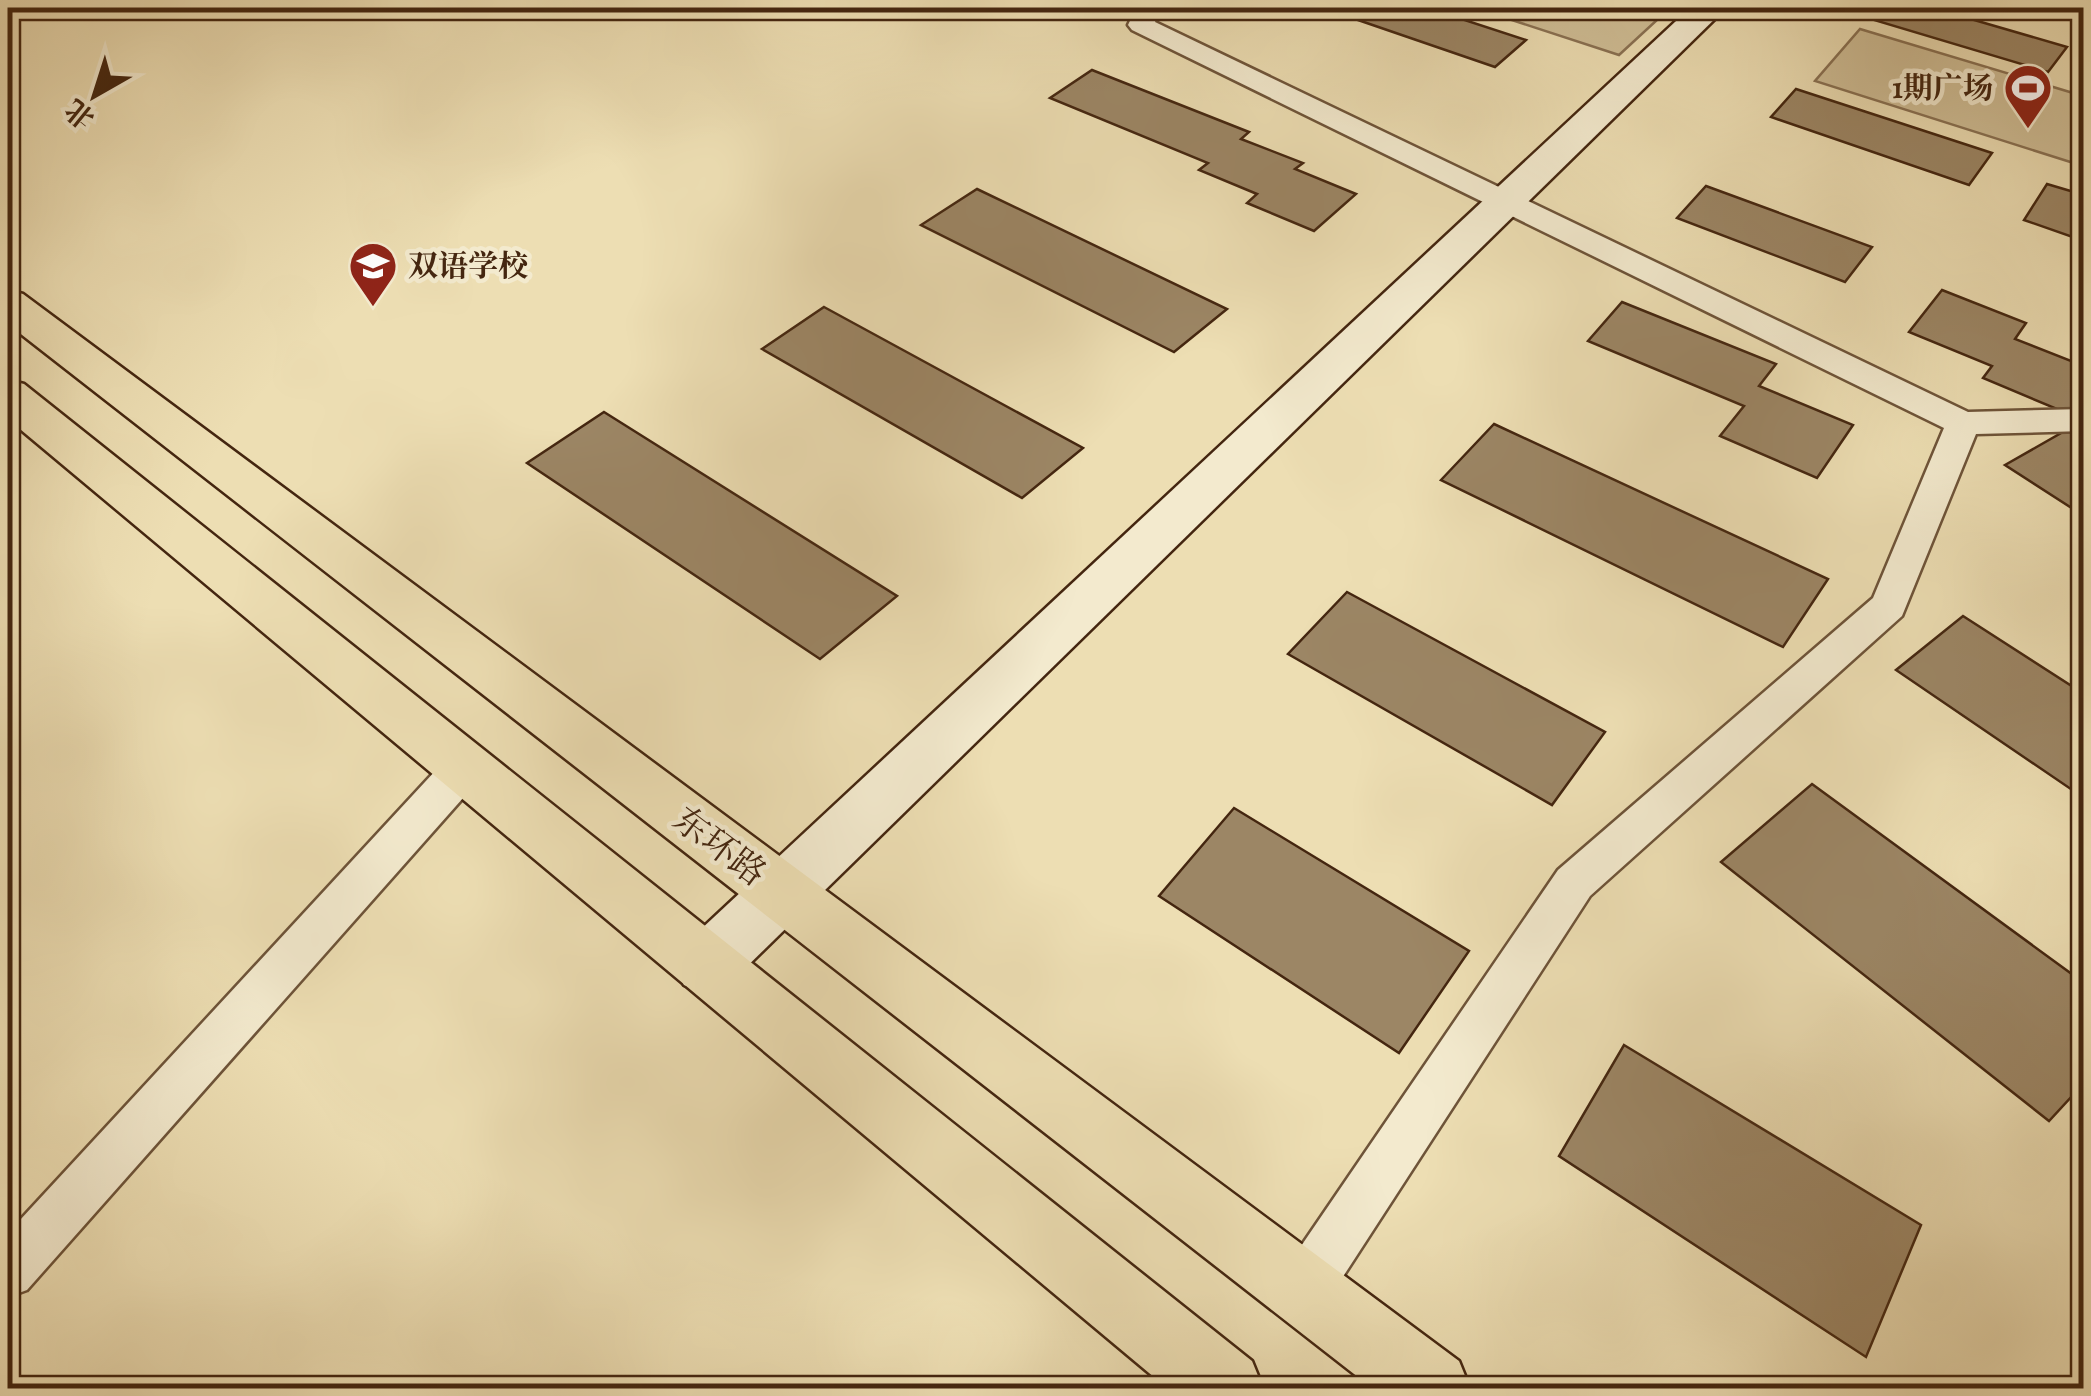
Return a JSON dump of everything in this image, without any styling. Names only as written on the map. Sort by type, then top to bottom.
[{"type":"main road","name":"东环路","points":[[8,303],[1432,1388]]},
{"type":"main road","points":[[8,395],[1224,1388]]},
{"type":"street","points":[[1148,8],[1142,24],[1509,199],[1963,423],[2084,420]]},
{"type":"street","points":[[706,965],[1710,8]]},
{"type":"street","points":[[1303,1290],[1574,884],[1888,606],[1963,423]]},
{"type":"street","points":[[8,1270],[464,768]]},
{"type":"shaded area","points":[[1475,8],[1670,8],[1619,55]]},
{"type":"shaded area","name":"1期广场","points":[[1860,29],[2083,96],[2083,166],[1815,81]]},
{"type":"building","points":[[1323,8],[1428,8],[1526,40],[1495,67]]},
{"type":"building","points":[[1873,8],[1933,8],[2067,47],[2048,72],[1864,17]]},
{"type":"building","points":[[1092,70],[1249,132],[1241,139],[1303,163],[1295,169],[1356,194],[1314,231],[1247,203],[1257,194],[1199,170],[1208,163],[1050,98]]},
{"type":"building","points":[[1796,89],[1992,153],[1969,185],[1771,117]]},
{"type":"building","points":[[2047,184],[2084,195],[2084,241],[2024,220]]},
{"type":"building","points":[[1706,186],[1872,247],[1845,282],[1677,218]]},
{"type":"building","points":[[977,189],[1227,309],[1174,352],[921,225]]},
{"type":"building","points":[[1942,290],[2026,323],[2015,339],[2084,366],[2084,406],[2076,417],[1983,378],[1992,366],[1909,332]]},
{"type":"building","points":[[1622,302],[1776,364],[1759,386],[1853,425],[1817,478],[1720,436],[1744,406],[1588,341]]},
{"type":"building","points":[[824,307],[1083,448],[1022,498],[762,349]]},
{"type":"building","points":[[604,412],[897,596],[820,659],[527,463]]},
{"type":"building","points":[[1494,424],[1828,579],[1783,647],[1441,480]]},
{"type":"building","points":[[2070,428],[2084,436],[2084,516],[2005,465]]},
{"type":"building","points":[[1347,592],[1605,732],[1552,805],[1288,654]]},
{"type":"building","points":[[1963,616],[2084,694],[2084,798],[1896,670]]},
{"type":"building","points":[[1812,784],[2084,983],[2084,1083],[2049,1121],[1721,862]]},
{"type":"building","points":[[1234,808],[1469,951],[1399,1053],[1159,896]]},
{"type":"building","points":[[1624,1045],[1921,1225],[1866,1357],[1559,1156]]},
{"type":"place","name":"1期广场","points":[[2028,130]]},
{"type":"place","name":"双语学校","points":[[373,308]]}]
